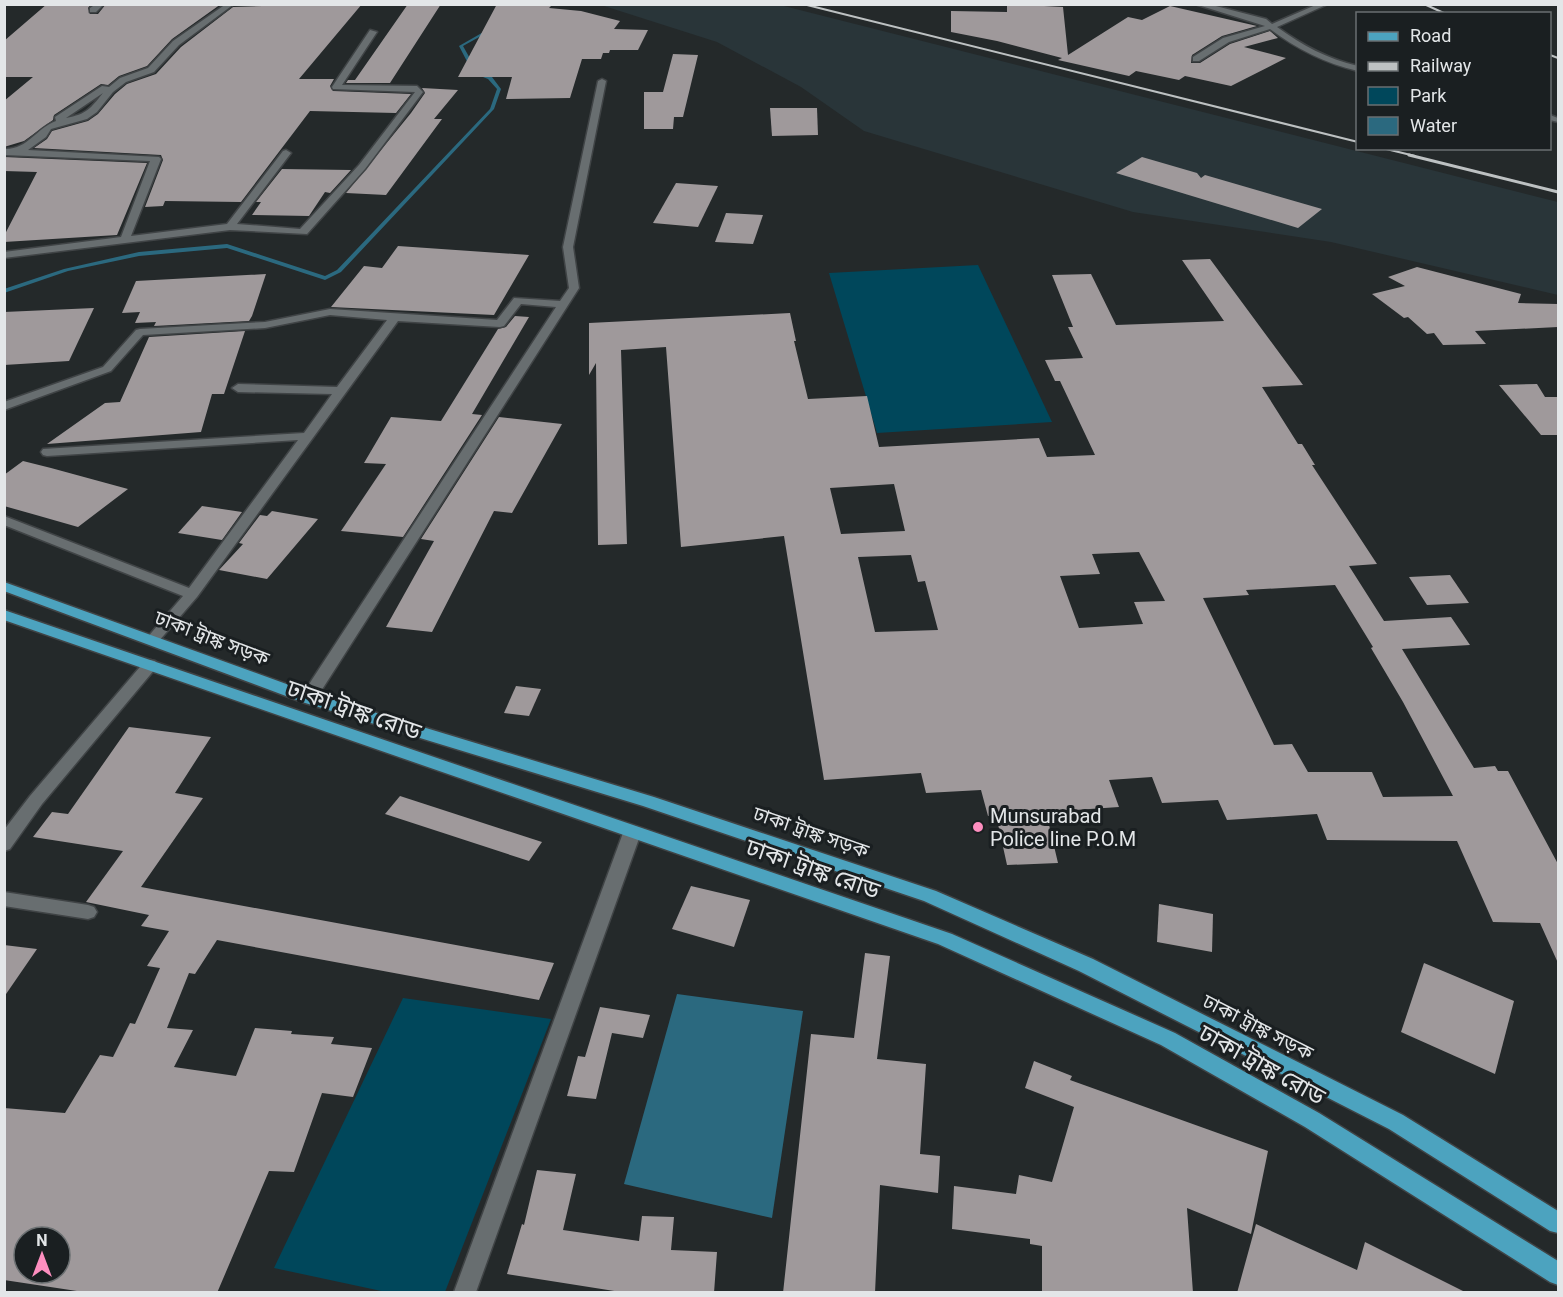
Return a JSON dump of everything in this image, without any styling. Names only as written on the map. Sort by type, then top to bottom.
[{"type":"main road","name":"ঢাকা ট্রাঙ্ক সড়ক","points":[[4,586],[308,698],[648,801],[930,896],[1086,965],[1396,1122],[1558,1223]]},
{"type":"main road","name":"ঢাকা ট্রাঙ্ক রোড","points":[[4,615],[945,939],[1168,1039],[1311,1120],[1558,1274]]},
{"type":"street","points":[[93,10],[101,4]]},
{"type":"street","points":[[20,152],[43,135],[48,127],[84,117],[94,110],[110,90],[123,80],[151,70],[176,43],[231,4]]},
{"type":"street","points":[[1198,4],[1263,21],[1300,47],[1338,64],[1356,68]]},
{"type":"street","points":[[1196,59],[1226,40],[1271,27],[1325,4]]},
{"type":"street","points":[[4,255],[230,227],[303,232],[362,167],[419,92],[417,88],[336,87],[373,32]]},
{"type":"street","points":[[6,152],[119,79],[153,62]]},
{"type":"street","points":[[308,698],[574,288],[568,247],[602,81]]},
{"type":"street","points":[[6,152],[156,159],[125,240]]},
{"type":"street","points":[[230,227],[286,153]]},
{"type":"street","points":[[4,406],[107,369],[140,332],[265,325],[330,312],[500,324],[518,300],[563,305]]},
{"type":"street","points":[[153,639],[192,594],[395,317]]},
{"type":"street","points":[[238,388],[340,391]]},
{"type":"street","points":[[46,452],[308,436]]},
{"type":"street","points":[[4,520],[192,594]]},
{"type":"street","points":[[4,844],[36,800],[150,665]]},
{"type":"street","points":[[465,1293],[632,832]]},
{"type":"street","points":[[53,907],[4,899],[88,912]]},
{"type":"shaded area","points":[[601,5],[780,5],[1558,202],[1558,295],[1331,242],[1133,212],[864,131],[801,87],[717,42]]},
{"type":"green space","points":[[978,265],[1052,422],[877,433],[829,273]]},
{"type":"green space","points":[[403,998],[551,1019],[445,1292],[386,1292],[274,1268]]},
{"type":"water","points":[[677,994],[803,1011],[772,1218],[624,1184]]},
{"type":"building","points":[[47,4],[91,4],[88,8],[90,14],[98,14],[106,4],[221,4],[172,39],[147,66],[119,76],[108,85],[101,84],[54,115],[53,120],[24,141],[4,147],[4,101],[33,77],[4,77],[4,41]]},
{"type":"building","points":[[362,4],[299,79],[334,79],[330,86],[333,91],[411,94],[396,113],[310,111],[241,202],[165,201],[163,206],[145,207],[163,160],[161,155],[34,148],[47,139],[52,131],[88,121],[98,114],[127,84],[156,74],[181,47],[233,7]]},
{"type":"building","points":[[408,4],[441,4],[390,83],[346,83],[348,80],[355,80]]},
{"type":"building","points":[[497,4],[553,4],[549,8],[581,11],[620,21],[614,29],[648,30],[638,50],[610,50],[609,53],[603,53],[601,59],[582,59],[570,98],[506,99],[512,77],[458,77]]},
{"type":"building","points":[[1007,4],[1063,7],[1068,55],[1128,17],[1142,20],[1170,6],[1257,26],[1222,36],[1192,55],[1191,63],[1200,63],[1230,44],[1270,31],[1278,38],[1244,47],[1286,58],[1231,86],[1185,76],[1179,80],[1136,71],[1129,76],[1058,60],[1062,58],[997,41],[951,32],[951,11],[1007,12]]},
{"type":"building","points":[[673,54],[698,55],[683,117],[674,117],[673,129],[644,129],[644,92],[663,92]]},
{"type":"building","points":[[422,88],[458,90],[434,119],[442,119],[386,195],[346,193],[411,113],[425,93]]},
{"type":"building","points":[[770,108],[817,108],[818,135],[772,136]]},
{"type":"building","points":[[4,157],[147,163],[117,235],[4,242],[4,236],[37,172],[4,171]]},
{"type":"building","points":[[1142,157],[1197,173],[1201,178],[1205,175],[1322,209],[1298,228],[1116,173]]},
{"type":"building","points":[[282,169],[351,170],[330,193],[325,192],[309,216],[252,215],[261,202],[256,202]]},
{"type":"building","points":[[676,183],[718,186],[698,227],[653,223]]},
{"type":"building","points":[[726,213],[763,215],[753,244],[715,242]]},
{"type":"building","points":[[398,246],[529,255],[494,315],[331,307],[364,266],[382,268]]},
{"type":"building","points":[[1210,259],[1303,385],[1262,387],[1298,444],[1302,444],[1315,465],[1312,465],[1377,564],[1349,566],[1384,621],[1451,617],[1470,645],[1402,649],[1474,768],[1495,766],[1498,771],[1508,771],[1558,864],[1558,963],[1540,923],[1493,922],[1457,841],[1327,840],[1317,814],[1227,820],[1218,800],[1162,803],[1152,777],[1109,780],[1119,807],[1046,812],[1058,863],[1007,865],[996,815],[988,816],[981,790],[926,793],[921,773],[824,780],[784,536],[681,547],[666,347],[621,350],[627,544],[598,545],[596,363],[589,375],[589,323],[790,313],[796,341],[794,341],[808,399],[867,396],[879,447],[1039,438],[1047,457],[1095,455],[1060,381],[1055,381],[1045,360],[1083,358],[1068,327],[1073,327],[1052,275],[1091,274],[1116,325],[1224,321],[1182,260]],"holes":[[[894,484],[905,531],[841,534],[830,488]],[[1139,552],[1165,601],[1134,602],[1143,624],[1079,628],[1060,576],[1100,574],[1092,554]],[[911,555],[918,582],[925,581],[938,630],[875,632],[858,557]],[[1335,585],[1373,647],[1371,648],[1403,702],[1453,796],[1383,797],[1372,772],[1308,772],[1292,744],[1274,745],[1203,598],[1249,595],[1246,590]]]},
{"type":"building","points":[[1417,267],[1521,294],[1518,303],[1558,304],[1558,327],[1475,331],[1486,344],[1443,345],[1434,333],[1427,334],[1408,317],[1404,318],[1372,294],[1405,286],[1388,277]]},
{"type":"building","points":[[266,274],[249,321],[154,326],[156,322],[135,323],[140,312],[122,313],[136,281]]},
{"type":"building","points":[[94,308],[69,361],[4,365],[4,312]]},
{"type":"building","points":[[515,316],[529,317],[472,414],[482,415],[403,537],[341,531],[386,464],[364,463],[391,417],[441,421],[498,329],[506,327]]},
{"type":"building","points":[[245,331],[224,394],[212,394],[201,432],[47,444],[105,403],[120,402],[149,337]]},
{"type":"building","points":[[1537,384],[1545,397],[1558,397],[1558,435],[1541,435],[1499,385]]},
{"type":"building","points":[[499,417],[562,424],[512,513],[494,511],[432,632],[386,627],[434,541],[421,539]]},
{"type":"building","points":[[23,461],[128,489],[78,527],[4,506],[4,475]]},
{"type":"building","points":[[202,506],[242,512],[222,540],[178,533]]},
{"type":"building","points":[[272,511],[318,519],[267,579],[219,570],[243,544],[239,543],[260,515],[267,516]]},
{"type":"building","points":[[1450,575],[1469,603],[1427,605],[1409,577]]},
{"type":"building","points":[[516,686],[541,689],[529,716],[504,713]]},
{"type":"building","points":[[129,727],[211,737],[175,793],[203,798],[141,887],[554,963],[539,1000],[217,940],[195,974],[189,973],[167,1028],[193,1030],[174,1067],[236,1076],[255,1028],[292,1031],[291,1034],[334,1037],[331,1044],[372,1048],[353,1097],[322,1093],[294,1172],[269,1171],[217,1293],[90,1293],[37,1285],[72,1285],[72,1225],[12,1225],[12,1281],[4,1280],[4,1108],[65,1113],[100,1055],[113,1057],[130,1023],[135,1024],[160,968],[147,966],[169,931],[141,926],[149,915],[86,902],[123,851],[33,837],[52,812],[68,814]]},
{"type":"building","points":[[400,796],[542,842],[529,861],[385,814]]},
{"type":"building","points":[[691,886],[750,900],[734,947],[672,929]]},
{"type":"building","points":[[1159,904],[1213,914],[1212,952],[1157,942]]},
{"type":"building","points":[[4,945],[37,949],[4,997]]},
{"type":"building","points":[[865,953],[890,956],[877,1059],[926,1064],[920,1154],[940,1156],[938,1193],[880,1185],[875,1293],[783,1293],[811,1034],[854,1038]]},
{"type":"building","points":[[1424,963],[1514,1001],[1495,1074],[1401,1032]]},
{"type":"building","points":[[600,1007],[650,1015],[643,1038],[612,1033],[596,1099],[567,1096],[578,1056],[585,1057]]},
{"type":"building","points":[[1034,1061],[1072,1076],[1070,1080],[1268,1151],[1251,1234],[1187,1208],[1193,1293],[1042,1293],[1042,1246],[1030,1244],[1030,1239],[952,1229],[954,1186],[1016,1194],[1019,1175],[1052,1182],[1074,1107],[1025,1088]]},
{"type":"building","points":[[537,1170],[576,1174],[563,1230],[639,1241],[642,1216],[674,1217],[671,1250],[717,1252],[714,1293],[627,1293],[507,1274],[522,1224],[524,1225]]},
{"type":"building","points":[[1256,1224],[1357,1270],[1365,1242],[1467,1293],[1237,1293]]},
{"type":"waterway","points":[[4,291],[66,270],[139,254],[227,246],[325,278],[339,271],[492,109],[499,89],[490,78],[475,72],[461,46],[488,31]]},
{"type":"railway","points":[[803,4],[1356,142]]},
{"type":"railway","points":[[1424,4],[1442,12]]},
{"type":"railway","points":[[1551,55],[1558,58]]},
{"type":"railway","points":[[1390,150],[1415,156]]},
{"type":"railway","points":[[1409,155],[1558,192]]},
{"type":"place","name":"Munsurabad Police line P.O.M","points":[[978,827]]}]
